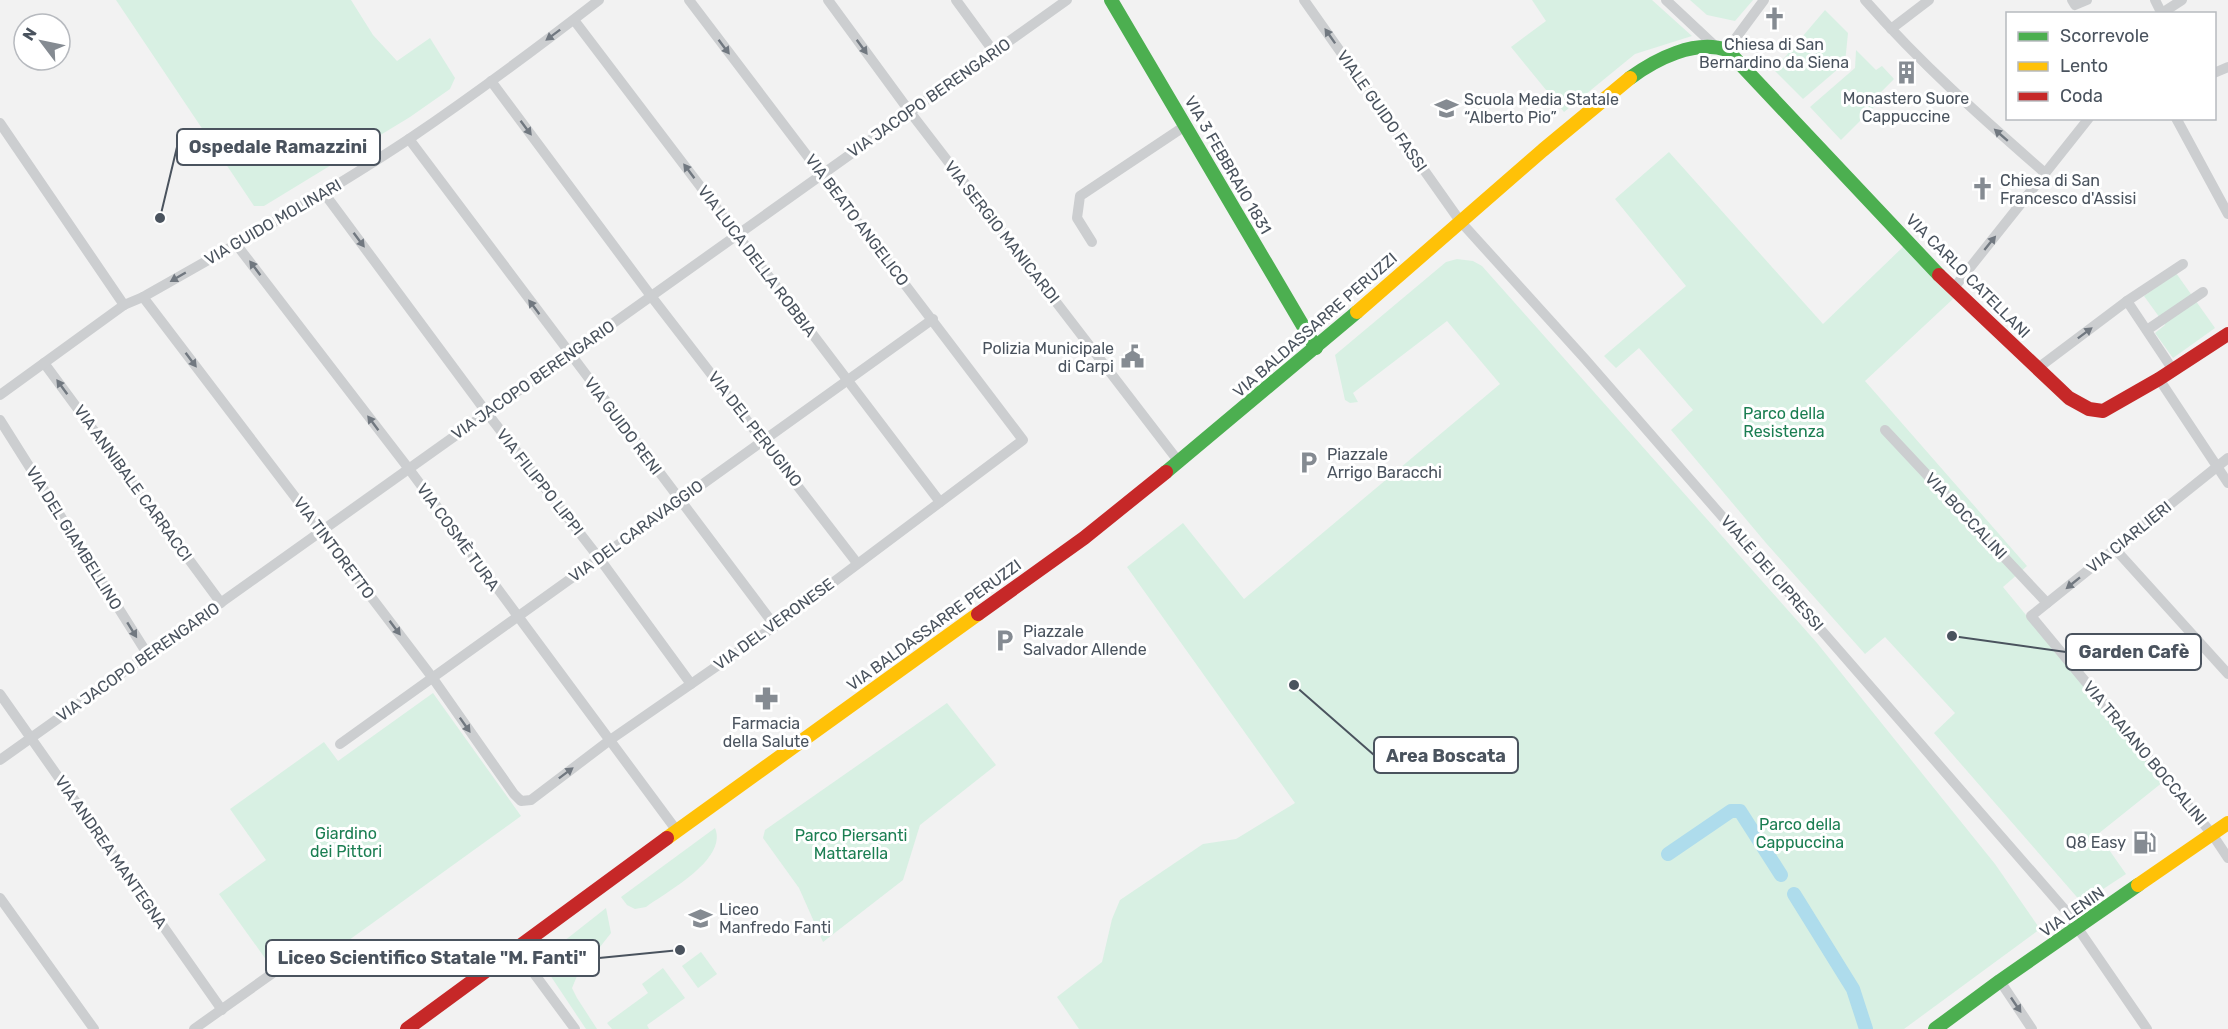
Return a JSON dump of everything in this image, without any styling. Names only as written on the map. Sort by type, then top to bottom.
[{"type":"street","name":"VIA GUIDO MOLINARI","points":[[0,395],[124,305],[143,297],[324,193],[409,139],[600,0]]},
{"type":"street","name":"VIA BEATO ANGELICO","points":[[689,0],[1023,440]]},
{"type":"street","name":"VIA SERGIO MANICARDI","points":[[828,0],[910,112],[1179,462]]},
{"type":"street","points":[[956,0],[994,52]]},
{"type":"street","name":"VIA JACOPO BERENGARIO","points":[[0,760],[1067,0]]},
{"type":"street","name":"VIA 3 FEBBRAIO 1831","points":[[1111,0],[1316,348]]},
{"type":"street","name":"VIALE GUIDO FASSI","points":[[1304,0],[1460,221]]},
{"type":"street","name":"VIA CARLO CATELLANI","points":[[1666,0],[1721,48],[1953,289],[2069,398],[2089,409],[2103,411],[2222,342],[2228,334]]},
{"type":"street","points":[[1460,221],[1633,76],[1679,51],[1721,48],[1764,0]]},
{"type":"street","points":[[1865,0],[1972,110],[2046,173]]},
{"type":"street","points":[[1891,29],[1929,0]]},
{"type":"street","points":[[2073,3],[2086,0]]},
{"type":"street","points":[[2164,12],[2182,0]]},
{"type":"street","name":"VIA LUCA DELLA ROBBIA","points":[[574,20],[940,502]]},
{"type":"street","name":"VIA DEL PERUGINO","points":[[491,81],[651,296],[857,563]]},
{"type":"street","points":[[1953,289],[2087,120]]},
{"type":"street","points":[[2177,120],[2228,214]]},
{"type":"street","points":[[0,123],[124,305]]},
{"type":"street","points":[[1092,242],[1077,218],[1080,196],[1185,126]]},
{"type":"street","name":"VIA GUIDO RENI","points":[[409,139],[775,626]]},
{"type":"street","name":"VIA FILIPPO LIPPI","points":[[324,193],[692,684]]},
{"type":"street","name":"VIA BALDASSARRE PERUZZI","points":[[407,1029],[1084,538],[1316,348],[1460,221]]},
{"type":"street","name":"VIALE DEI CIPRESSI","points":[[1460,221],[1586,359],[2079,928],[2147,1029]]},
{"type":"street","name":"VIA COSMÈ TURA","points":[[236,244],[409,469],[516,617],[677,831]]},
{"type":"street","points":[[2038,368],[2127,301],[2183,264]]},
{"type":"street","points":[[2147,330],[2203,292]]},
{"type":"street","name":"VIA TINTORETTO","points":[[143,297],[432,677],[521,801]]},
{"type":"street","points":[[2127,301],[2173,370]]},
{"type":"street","name":"VIA DEL CARAVAGGIO","points":[[340,744],[933,319]]},
{"type":"street","name":"VIA ANNIBALE CARRACCI","points":[[44,363],[221,603]]},
{"type":"street","points":[[2159,379],[2228,483]]},
{"type":"street","name":"VIA DEL GIAMBELLINO","points":[[0,420],[148,655]]},
{"type":"street","name":"VIA BOCCALINI","points":[[1885,430],[2047,603]]},
{"type":"street","name":"VIA DEL VERONESE","points":[[521,801],[531,800],[610,740],[775,626],[1023,440]]},
{"type":"street","name":"VIA CIARLIERI","points":[[2031,616],[2228,458]]},
{"type":"street","points":[[2115,549],[2228,674]]},
{"type":"street","name":"VIA TRAIANO BOCCALINI","points":[[2031,616],[2212,834],[2228,858]]},
{"type":"street","name":"VIA ANDREA MANTEGNA","points":[[0,694],[222,1010]]},
{"type":"street","name":"VIA LENIN","points":[[1936,1029],[2000,981],[2228,823]]},
{"type":"street","points":[[0,898],[94,1029]]},
{"type":"street","points":[[516,949],[574,1029]]},
{"type":"street","points":[[194,1029],[304,951]]},
{"type":"street","points":[[2000,981],[2032,1029]]},
{"type":"green space","points":[[116,0],[351,0],[373,35],[397,61],[430,38],[455,78],[450,89],[410,117],[264,206],[254,206]]},
{"type":"green space","points":[[1532,0],[1652,0],[1692,36],[1635,54],[1564,112],[1511,47],[1546,21]]},
{"type":"green space","points":[[1690,0],[1753,0],[1735,21],[1707,15]]},
{"type":"green space","points":[[1825,10],[1848,33],[1845,63],[1803,99],[1774,70]]},
{"type":"green space","points":[[1856,50],[1876,70],[1882,66],[1894,79],[1881,92],[1883,98],[1841,140],[1810,107],[1855,68]]},
{"type":"green space","name":"Parco della Resistenza","points":[[1669,152],[1823,324],[1904,246],[1954,298],[1865,381],[2027,566],[2003,587],[2163,782],[2098,834],[2126,874],[2082,903],[1934,733],[1955,713],[1885,637],[1865,654],[1766,543],[1671,430],[1693,410],[1639,348],[1616,368],[1604,356],[1686,286],[1615,199]]},
{"type":"green space","name":"Parco della Cappuccina","points":[[1457,259],[1473,261],[1482,266],[1817,643],[1995,864],[2040,929],[1904,1029],[1079,1029],[1057,997],[1102,962],[1112,919],[1120,900],[1203,844],[1236,839],[1295,803],[1127,567],[1183,523],[1244,599],[1500,384],[1447,321],[1353,393],[1358,402],[1350,403],[1345,400],[1335,355],[1446,262]]},
{"type":"green space","points":[[2176,273],[2215,328],[2173,358],[2155,333],[2165,325],[2144,296]]},
{"type":"green space","name":"Giardino dei Pittori","points":[[433,693],[521,816],[313,966],[300,948],[272,968],[219,894],[266,860],[230,809],[324,742],[338,761]]},
{"type":"green space","name":"Parco Piersanti Mattarella","points":[[947,703],[996,765],[920,825],[903,880],[823,942],[799,888],[763,838],[765,830]]},
{"type":"green space","points":[[715,828],[717,840],[713,851],[694,873],[646,907],[635,909],[627,905],[621,897]]},
{"type":"green space","points":[[606,908],[611,933],[577,976],[572,988],[597,1029],[586,1029],[540,960]]},
{"type":"green space","points":[[701,952],[717,974],[698,988],[682,966]]},
{"type":"green space","points":[[663,968],[685,998],[647,1025],[649,1029],[612,1029],[607,1023],[648,993],[642,984]]},
{"type":"waterway","points":[[1668,854],[1731,811],[1740,811],[1781,875]]},
{"type":"waterway","points":[[1794,894],[1853,989],[1866,1029]]},
{"type":"traffic: fast","points":[[1111,0],[1316,348]]},
{"type":"traffic: fast","points":[[1630,78],[1664,58],[1689,49],[1715,47],[1727,50],[1939,275]]},
{"type":"traffic: fast","points":[[1166,472],[1357,312]]},
{"type":"traffic: fast","points":[[1935,1029],[2138,885]]},
{"type":"traffic: slow","points":[[1357,312],[1543,150],[1630,78]]},
{"type":"traffic: slow","points":[[667,838],[978,614]]},
{"type":"traffic: slow","points":[[2138,885],[2228,823]]},
{"type":"traffic: jam","points":[[1939,275],[2069,398],[2089,409],[2103,411],[2159,379],[2228,334]]},
{"type":"traffic: jam","points":[[978,614],[1084,538],[1166,472]]},
{"type":"traffic: jam","points":[[407,1029],[667,838]]},
{"type":"place","name":"Chiesa di San Bernardino da Siena","points":[[1774,19]]},
{"type":"place","name":"Monastero Suore Cappuccine","points":[[1906,73]]},
{"type":"place","name":"Scuola Media Statale “Alberto Pio”","points":[[1446,108]]},
{"type":"place","name":"Chiesa di San Francesco d'Assisi","points":[[1982,189]]},
{"type":"place","name":"Ospedale Ramazzini","points":[[160,218]]},
{"type":"place","name":"Polizia Municipale di Carpi","points":[[1132,357]]},
{"type":"place","name":"Piazzale Arrigo Baracchi","points":[[1309,463]]},
{"type":"place","name":"Garden Cafè","points":[[1952,636]]},
{"type":"place","name":"Piazzale Salvador Allende","points":[[1005,640]]},
{"type":"place","name":"Area Boscata","points":[[1294,685]]},
{"type":"place","name":"Farmacia della Salute","points":[[766,698]]},
{"type":"place","name":"Q8 Easy","points":[[2144,842]]},
{"type":"place","name":"Liceo Manfredo Fanti","points":[[701,918]]},
{"type":"place","name":"Liceo Scientifico Statale \"M. Fanti\"","points":[[680,950]]}]
